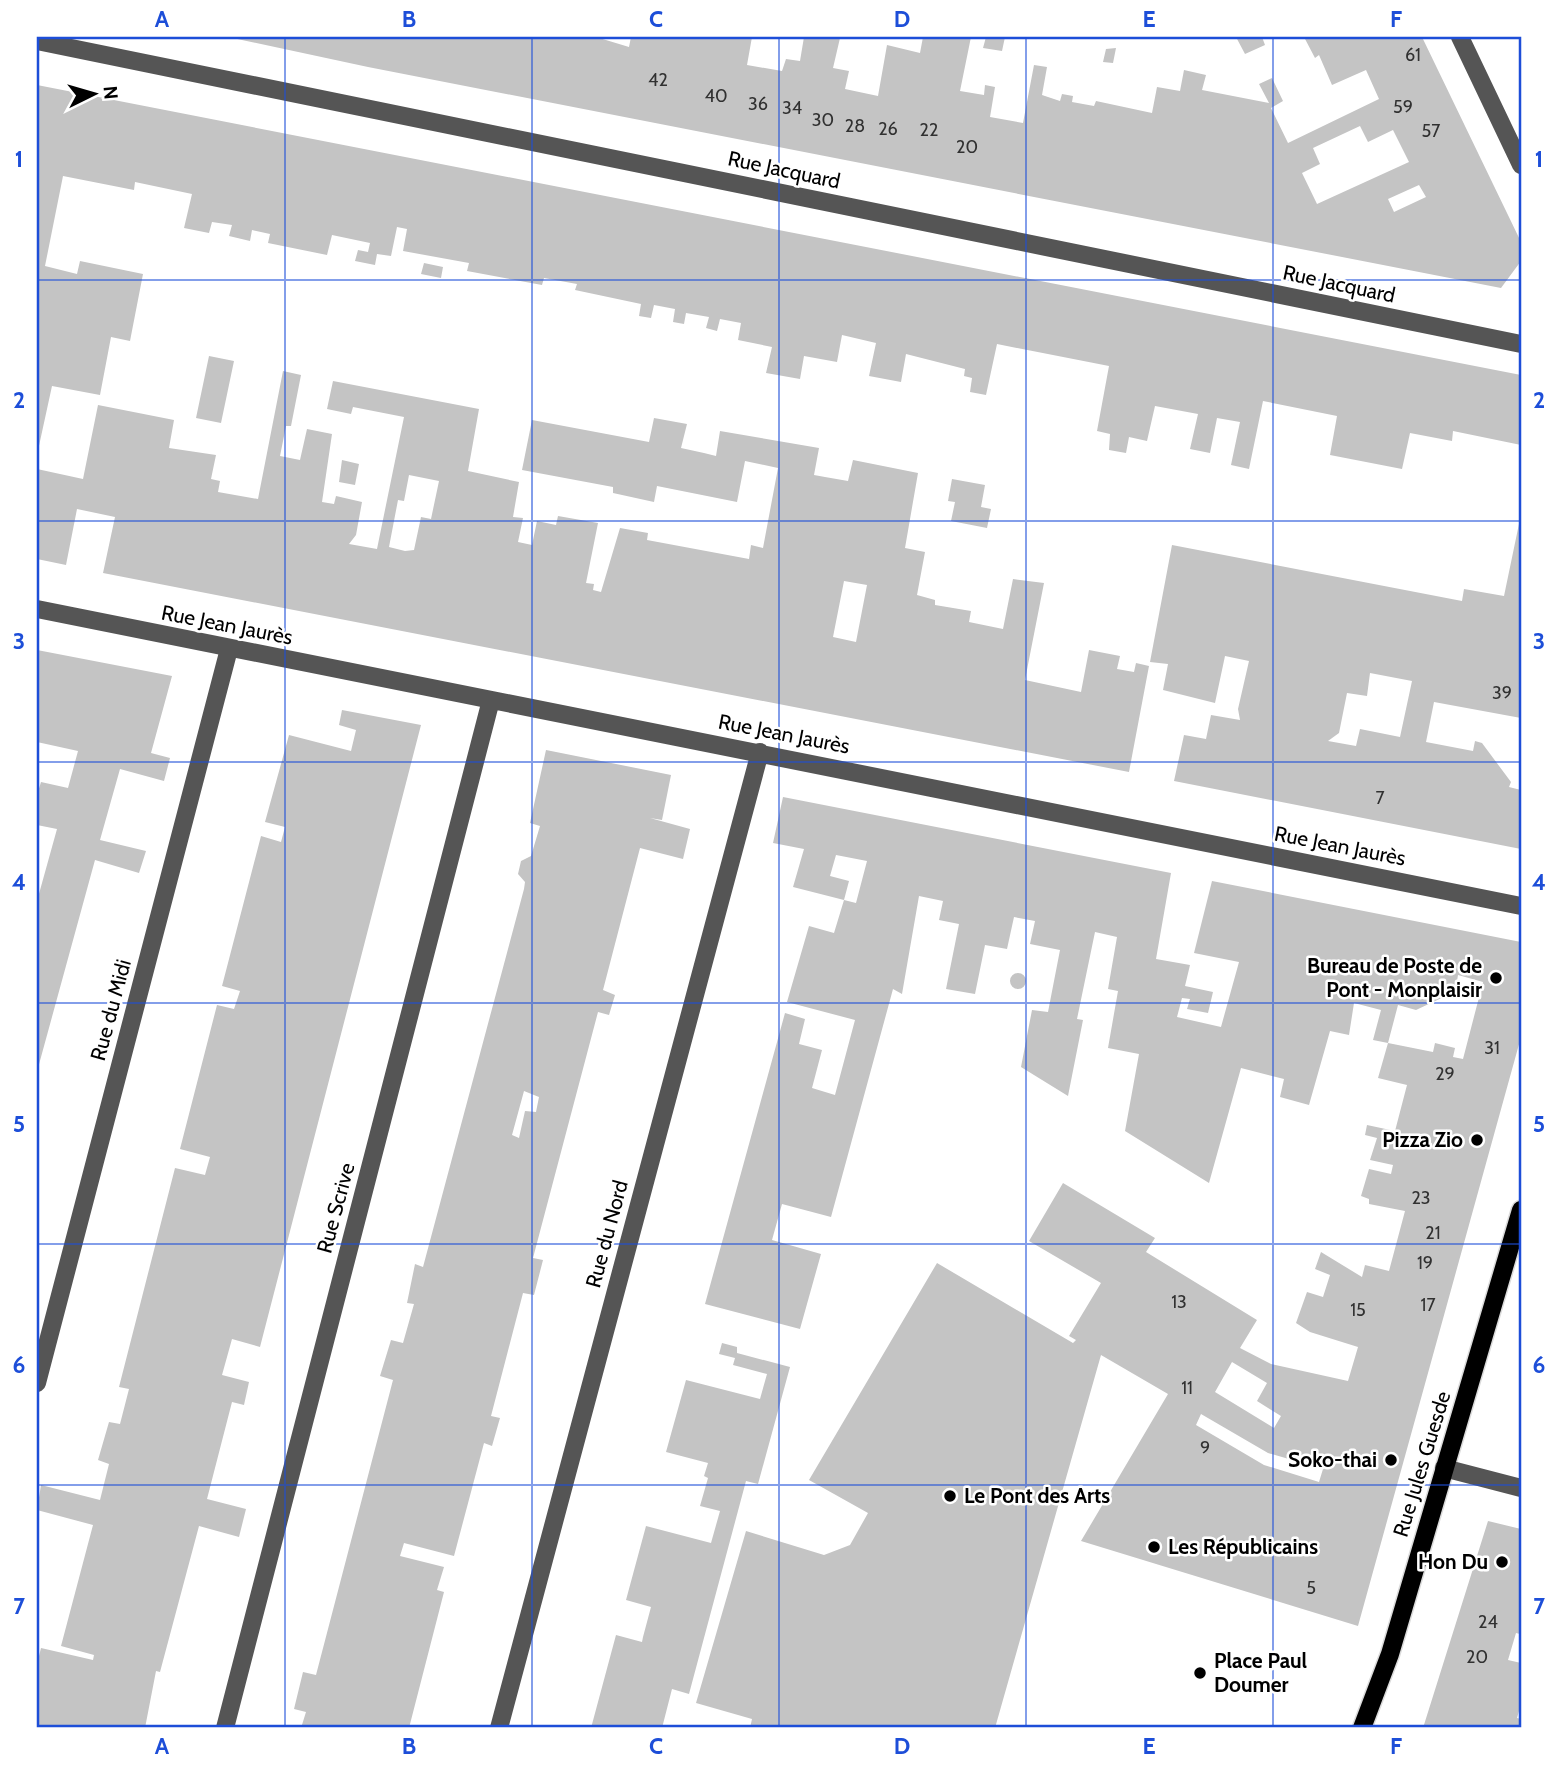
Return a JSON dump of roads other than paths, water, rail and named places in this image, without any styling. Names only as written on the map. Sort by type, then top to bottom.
[{"type":"main road","name":"Rue Jules Guesde","points":[[1362,1728],[1390,1654],[1521,1210]]},
{"type":"street","points":[[1460,37],[1521,165]]},
{"type":"street","name":"Rue Jacquard","points":[[37,41],[1521,344]]},
{"type":"street","name":"Rue Jean Jaurès","points":[[37,609],[1521,906]]},
{"type":"street","name":"Rue du Midi","points":[[37,1383],[229,649]]},
{"type":"street","name":"Rue Scrive","points":[[225,1728],[491,700]]},
{"type":"street","name":"Rue du Nord","points":[[499,1728],[760,752]]},
{"type":"street","points":[[1444,1468],[1521,1488]]},
{"type":"place","name":"Bureau de Poste de Pont - Monplaisir","points":[[1496,978]]},
{"type":"place","name":"Pizza Zio","points":[[1477,1140]]},
{"type":"place","name":"Soko-thai","points":[[1391,1460]]},
{"type":"place","name":"Le Pont des Arts","points":[[950,1496]]},
{"type":"place","name":"Les Républicains","points":[[1154,1547]]},
{"type":"place","name":"Hon Du","points":[[1502,1562]]},
{"type":"place","name":"Place Paul Doumer","points":[[1200,1673]]}]
